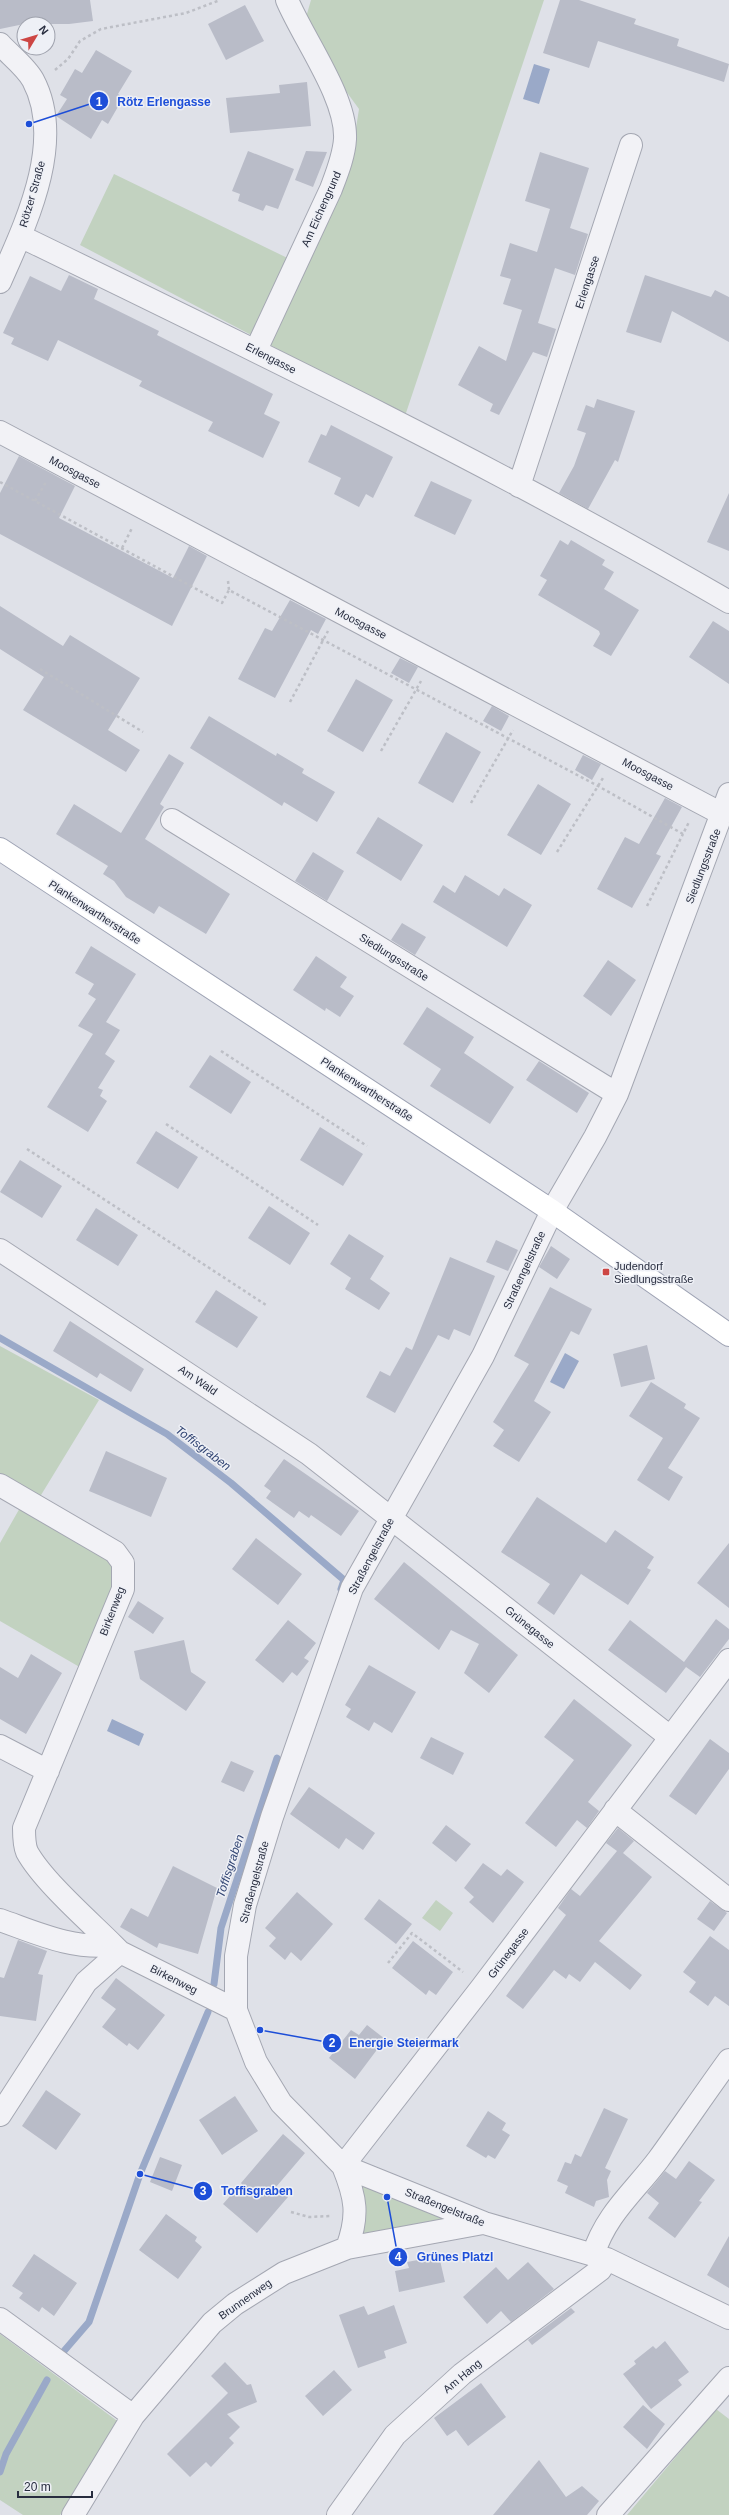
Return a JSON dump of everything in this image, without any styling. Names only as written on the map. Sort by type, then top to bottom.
[{"type":"main road","name":"Plankenwartherstraße","points":[[0,849],[552,1211],[729,1335]]},
{"type":"street","name":"Am Eichengrund","points":[[256,350],[331,189],[340,164],[345,140],[345,125],[338,98],[302,34],[287,0]]},
{"type":"street","name":"Rötzer Straße","points":[[0,44],[33,80],[41,100],[46,127],[42,164],[20,236],[0,282]]},
{"type":"street","name":"Erlengasse","points":[[519,486],[631,145]]},
{"type":"street","name":"Erlengasse","points":[[20,236],[256,350],[519,486],[729,602]]},
{"type":"street","name":"Moosgasse","points":[[0,432],[525,708],[699,802],[726,804]]},
{"type":"street","name":"Siedlungsstraße","points":[[552,1211],[595,1137],[617,1094],[726,804]]},
{"type":"street","name":"Siedlungsstraße","points":[[172,820],[617,1094]]},
{"type":"street","name":"Straßengelstraße","points":[[552,1211],[483,1356],[416,1478],[391,1517],[352,1588],[272,1817],[245,1905],[236,1956],[236,2010],[256,2062],[281,2103],[343,2166],[484,2223],[600,2257],[729,2318]]},
{"type":"street","name":"Am Wald","points":[[0,1250],[309,1454],[391,1517]]},
{"type":"street","name":"Birkenweg","points":[[0,1485],[115,1552],[123,1563],[123,1589],[24,1828],[24,1839],[27,1852],[65,1897],[116,1948],[236,2010]]},
{"type":"street","name":"Grünegasse","points":[[391,1517],[670,1737]]},
{"type":"street","name":"Grünegasse","points":[[343,2166],[482,1987],[729,1660]]},
{"type":"street","points":[[0,1746],[48,1771]]},
{"type":"street","points":[[615,1810],[729,1900]]},
{"type":"street","points":[[0,1920],[77,1946],[116,1948]]},
{"type":"street","points":[[0,2115],[86,1982],[116,1948]]},
{"type":"street","points":[[600,2257],[599,2235],[614,2211],[657,2161],[729,2060]]},
{"type":"street","points":[[343,2166],[352,2187],[355,2207],[355,2227],[347,2248]]},
{"type":"street","name":"Brunnenweg","points":[[73,2515],[133,2416],[212,2323],[235,2304],[284,2273],[347,2248],[484,2223]]},
{"type":"street","name":"Am Hang","points":[[338,2515],[396,2435],[462,2374],[600,2270],[600,2257]]},
{"type":"street","points":[[0,2319],[133,2416]]},
{"type":"street","points":[[608,2515],[729,2378]]},
{"type":"path","points":[[33,80],[50,73],[68,59],[80,41],[94,32],[186,13],[220,0]]},
{"type":"path","points":[[0,482],[222,603],[229,590],[598,786],[683,834]]},
{"type":"path","points":[[290,702],[338,611]]},
{"type":"path","points":[[381,751],[433,660]]},
{"type":"path","points":[[40,669],[143,732]]},
{"type":"path","points":[[471,803],[525,708]]},
{"type":"path","points":[[557,852],[616,757]]},
{"type":"path","points":[[647,906],[699,802]]},
{"type":"path","points":[[221,1051],[367,1146]]},
{"type":"path","points":[[166,1124],[318,1225]]},
{"type":"path","points":[[27,1149],[266,1306]]},
{"type":"path","points":[[388,1963],[412,1933],[482,1987]]},
{"type":"path","points":[[291,2212],[318,2218],[355,2207]]},
{"type":"green space","points":[[311,0],[544,0],[405,416],[80,245],[114,174],[304,266],[350,166],[359,109],[302,31]]},
{"type":"green space","points":[[0,1346],[99,1400],[38,1500],[0,1478]]},
{"type":"green space","points":[[21,1506],[101,1550],[115,1569],[116,1586],[83,1669],[0,1621],[0,1543]]},
{"type":"green space","points":[[436,1900],[453,1913],[440,1931],[422,1918]]},
{"type":"green space","points":[[343,2166],[484,2223],[347,2248]]},
{"type":"green space","points":[[0,2334],[120,2423],[60,2515],[23,2515],[0,2500]]},
{"type":"green space","points":[[716,2409],[729,2419],[729,2515],[627,2515]]},
{"type":"water","points":[[534,64],[550,69],[539,104],[523,99]]},
{"type":"water","points":[[565,1353],[579,1361],[564,1389],[550,1382]]},
{"type":"water","points":[[112,1719],[144,1734],[139,1746],[107,1731]]},
{"type":"building","points":[[0,0],[90,0],[93,21],[56,24],[56,16],[16,16],[16,26],[0,29]]},
{"type":"building","points":[[560,0],[579,0],[636,19],[634,24],[679,39],[677,46],[729,64],[724,82],[598,41],[589,68],[543,53]]},
{"type":"building","points":[[245,5],[264,41],[226,60],[208,24]]},
{"type":"building","points":[[96,50],[132,71],[118,94],[123,98],[108,124],[102,120],[91,139],[56,116],[67,99],[60,95],[75,69],[82,73]]},
{"type":"building","points":[[307,82],[311,126],[230,133],[226,98],[280,93],[279,85]]},
{"type":"building","points":[[248,151],[294,169],[278,209],[266,205],[263,211],[238,201],[240,194],[232,191]]},
{"type":"building","points":[[306,151],[327,152],[313,187],[295,180]]},
{"type":"building","points":[[540,152],[589,168],[570,228],[588,234],[575,275],[555,268],[538,323],[556,329],[547,357],[533,352],[499,415],[490,411],[493,404],[458,385],[479,346],[506,361],[522,310],[503,304],[511,279],[500,276],[510,243],[537,252],[550,209],[525,201]]},
{"type":"building","points":[[69,275],[98,289],[94,299],[159,331],[157,335],[273,394],[264,414],[280,422],[263,458],[208,431],[213,422],[139,386],[142,381],[58,340],[48,361],[11,344],[14,338],[3,333],[30,276],[61,291]]},
{"type":"building","points":[[645,275],[711,297],[715,290],[729,297],[729,342],[672,311],[661,343],[626,332]]},
{"type":"building","points":[[597,399],[635,411],[618,462],[615,460],[588,509],[559,493],[574,466],[586,433],[577,430],[586,405],[594,408]]},
{"type":"building","points":[[331,425],[393,457],[373,498],[366,494],[359,507],[334,494],[341,478],[308,462],[321,434],[326,436]]},
{"type":"building","points":[[19,456],[75,486],[59,518],[173,578],[189,546],[207,556],[172,626],[0,534],[0,493]]},
{"type":"building","points":[[431,481],[472,500],[455,535],[414,516]]},
{"type":"building","points":[[729,493],[729,551],[707,542]]},
{"type":"building","points":[[560,540],[568,545],[571,540],[605,560],[602,565],[614,572],[604,589],[639,610],[611,656],[593,646],[600,634],[599,631],[538,595],[547,580],[540,576]]},
{"type":"building","points":[[290,600],[326,619],[318,634],[311,630],[275,698],[238,679],[265,628],[272,631]]},
{"type":"building","points":[[0,606],[63,646],[70,635],[140,678],[108,730],[140,750],[126,772],[23,710],[44,677],[0,649]]},
{"type":"building","points":[[713,621],[729,631],[729,684],[689,657]]},
{"type":"building","points":[[400,658],[418,667],[409,683],[391,673]]},
{"type":"building","points":[[356,679],[393,700],[363,752],[327,731]]},
{"type":"building","points":[[492,706],[509,716],[501,731],[483,721]]},
{"type":"building","points":[[209,716],[276,756],[277,753],[304,769],[302,773],[335,792],[317,822],[284,802],[282,806],[190,748]]},
{"type":"building","points":[[446,732],[481,752],[453,803],[418,783]]},
{"type":"building","points":[[169,754],[184,763],[160,804],[164,807],[145,839],[230,894],[206,934],[159,906],[154,914],[126,897],[114,881],[103,874],[108,866],[56,834],[74,804],[121,833]]},
{"type":"building","points":[[583,755],[601,764],[592,780],[575,770]]},
{"type":"building","points":[[538,784],[571,804],[541,855],[507,835]]},
{"type":"building","points":[[665,798],[682,807],[656,854],[661,856],[632,908],[597,889],[625,837],[639,844]]},
{"type":"building","points":[[378,817],[423,845],[401,881],[356,853]]},
{"type":"building","points":[[313,852],[344,871],[327,901],[295,881]]},
{"type":"building","points":[[465,875],[499,896],[504,888],[532,905],[507,947],[433,902],[443,885],[455,893]]},
{"type":"building","points":[[402,923],[426,937],[415,955],[391,940]]},
{"type":"building","points":[[91,946],[136,974],[106,1022],[120,1030],[105,1054],[115,1061],[98,1088],[103,1090],[100,1096],[107,1101],[88,1132],[47,1107],[93,1034],[78,1026],[96,999],[88,994],[94,984],[75,973]]},
{"type":"building","points":[[316,956],[347,977],[340,987],[354,996],[340,1017],[326,1008],[325,1011],[293,990]]},
{"type":"building","points":[[608,960],[636,980],[611,1016],[583,996]]},
{"type":"building","points":[[427,1007],[474,1037],[464,1053],[514,1087],[490,1124],[430,1086],[441,1069],[403,1044]]},
{"type":"building","points":[[210,1055],[251,1082],[231,1114],[189,1087]]},
{"type":"building","points":[[539,1061],[589,1093],[577,1113],[526,1080]]},
{"type":"building","points":[[320,1127],[363,1154],[343,1186],[300,1160]]},
{"type":"building","points":[[156,1131],[198,1157],[178,1189],[136,1163]]},
{"type":"building","points":[[20,1160],[62,1186],[42,1218],[0,1192]]},
{"type":"building","points":[[269,1206],[310,1233],[290,1265],[248,1238]]},
{"type":"building","points":[[96,1208],[138,1235],[118,1266],[76,1240]]},
{"type":"building","points":[[349,1234],[384,1256],[370,1279],[390,1293],[379,1310],[345,1289],[351,1278],[330,1264]]},
{"type":"building","points":[[496,1240],[518,1250],[508,1271],[486,1262]]},
{"type":"building","points":[[551,1246],[570,1259],[557,1279],[539,1267]]},
{"type":"building","points":[[450,1257],[495,1276],[470,1336],[454,1329],[449,1340],[438,1335],[395,1413],[366,1397],[380,1371],[390,1376],[406,1347],[412,1350]]},
{"type":"building","points":[[550,1287],[592,1309],[579,1335],[571,1331],[534,1401],[551,1412],[519,1462],[493,1446],[504,1430],[493,1422],[529,1364],[514,1356]]},
{"type":"building","points":[[216,1290],[258,1317],[237,1348],[195,1322]]},
{"type":"building","points":[[70,1321],[144,1369],[131,1392],[100,1373],[97,1378],[53,1351]]},
{"type":"building","points":[[647,1345],[655,1379],[621,1387],[613,1354]]},
{"type":"building","points":[[651,1382],[686,1404],[684,1408],[700,1418],[668,1468],[683,1477],[669,1501],[637,1480],[663,1438],[629,1416]]},
{"type":"building","points":[[106,1451],[167,1478],[151,1517],[89,1491]]},
{"type":"building","points":[[284,1459],[359,1511],[341,1536],[311,1515],[309,1518],[299,1511],[294,1518],[266,1498],[271,1491],[264,1486]]},
{"type":"building","points":[[537,1497],[606,1543],[615,1530],[654,1557],[647,1568],[651,1570],[628,1605],[581,1574],[554,1615],[537,1603],[550,1584],[501,1552]]},
{"type":"building","points":[[256,1538],[302,1574],[278,1605],[232,1569]]},
{"type":"building","points":[[729,1543],[729,1608],[697,1583]]},
{"type":"building","points":[[404,1562],[518,1655],[489,1693],[464,1673],[479,1644],[451,1630],[439,1650],[374,1599]]},
{"type":"building","points":[[138,1601],[164,1618],[153,1634],[128,1617]]},
{"type":"building","points":[[716,1619],[729,1629],[729,1639],[700,1677],[686,1667],[666,1693],[608,1650],[630,1620],[684,1662]]},
{"type":"building","points":[[288,1620],[316,1643],[304,1658],[309,1661],[297,1676],[292,1672],[283,1683],[255,1660]]},
{"type":"building","points":[[184,1640],[191,1672],[206,1682],[186,1711],[140,1679],[134,1651]]},
{"type":"building","points":[[31,1654],[62,1673],[26,1734],[0,1719],[0,1667],[18,1678]]},
{"type":"building","points":[[369,1665],[416,1692],[392,1733],[374,1722],[369,1731],[346,1717],[351,1709],[345,1705]]},
{"type":"building","points":[[574,1699],[632,1745],[588,1802],[599,1811],[587,1828],[577,1820],[556,1847],[525,1823],[574,1760],[544,1737]]},
{"type":"building","points":[[431,1737],[464,1753],[453,1775],[420,1758]]},
{"type":"building","points":[[710,1739],[729,1753],[729,1769],[696,1815],[669,1796]]},
{"type":"building","points":[[231,1761],[254,1771],[244,1792],[221,1782]]},
{"type":"building","points":[[309,1787],[375,1833],[363,1850],[346,1838],[339,1849],[290,1814]]},
{"type":"building","points":[[446,1825],[471,1844],[456,1862],[432,1843]]},
{"type":"building","points":[[618,1828],[634,1841],[623,1853],[652,1877],[599,1941],[642,1975],[630,1990],[595,1962],[580,1982],[569,1974],[566,1979],[554,1970],[523,2009],[506,1996],[566,1915],[558,1908],[571,1889],[580,1896],[617,1851],[606,1843]]},
{"type":"building","points":[[483,1863],[501,1876],[507,1869],[524,1882],[493,1923],[469,1902],[474,1897],[464,1888]]},
{"type":"building","points":[[173,1866],[217,1888],[198,1954],[159,1943],[157,1948],[120,1927],[131,1908],[148,1917]]},
{"type":"building","points":[[297,1892],[333,1924],[301,1961],[291,1952],[285,1960],[269,1946],[276,1938],[265,1928]]},
{"type":"building","points":[[379,1899],[412,1924],[396,1944],[364,1919]]},
{"type":"building","points":[[710,1901],[727,1913],[714,1931],[697,1919]]},
{"type":"building","points":[[710,1936],[729,1950],[729,2006],[715,1996],[708,2006],[689,1992],[696,1982],[683,1972]]},
{"type":"building","points":[[18,1940],[47,1951],[38,1974],[43,1975],[36,2021],[0,2016],[0,1977],[4,1978]]},
{"type":"building","points":[[413,1941],[453,1972],[436,1995],[429,1990],[426,1995],[392,1968]]},
{"type":"building","points":[[116,1978],[165,2015],[138,2050],[129,2043],[127,2046],[102,2027],[116,2009],[101,1998]]},
{"type":"building","points":[[367,2025],[385,2039],[355,2079],[329,2058],[351,2030],[359,2035]]},
{"type":"building","points":[[46,2090],[81,2114],[56,2150],[22,2126]]},
{"type":"building","points":[[235,2096],[258,2131],[222,2155],[199,2120]]},
{"type":"building","points":[[604,2108],[628,2119],[605,2168],[611,2171],[607,2180],[609,2197],[596,2201],[594,2207],[565,2193],[568,2186],[557,2181],[565,2162],[571,2164],[575,2154],[581,2157]]},
{"type":"building","points":[[488,2111],[506,2123],[502,2130],[510,2135],[495,2159],[488,2155],[486,2158],[466,2146]]},
{"type":"building","points":[[283,2134],[305,2153],[276,2187],[288,2197],[257,2233],[223,2204],[238,2187],[246,2190],[241,2183]]},
{"type":"building","points":[[160,2157],[182,2165],[172,2191],[150,2182]]},
{"type":"building","points":[[689,2161],[715,2180],[699,2201],[702,2202],[675,2238],[648,2218],[659,2203],[647,2193],[665,2171],[676,2179]]},
{"type":"building","points":[[166,2214],[197,2237],[195,2241],[202,2247],[178,2279],[139,2250]]},
{"type":"building","points":[[729,2236],[729,2288],[707,2275]]},
{"type":"building","points":[[34,2254],[77,2283],[54,2316],[42,2307],[39,2312],[19,2298],[23,2293],[12,2286]]},
{"type":"building","points":[[439,2256],[445,2282],[399,2292],[395,2271],[409,2268],[407,2262]]},
{"type":"building","points":[[528,2262],[554,2289],[511,2322],[501,2311],[487,2324],[463,2297],[496,2267],[508,2280]]},
{"type":"building","points":[[394,2305],[407,2343],[384,2351],[386,2358],[358,2368],[339,2315],[364,2306],[368,2315]]},
{"type":"building","points":[[571,2308],[575,2312],[532,2345],[528,2340]]},
{"type":"building","points":[[665,2341],[689,2372],[678,2380],[682,2385],[651,2409],[623,2374],[636,2364],[634,2361],[653,2346],[656,2349]]},
{"type":"building","points":[[225,2362],[247,2385],[251,2384],[257,2402],[227,2414],[240,2427],[229,2438],[234,2443],[211,2467],[206,2462],[190,2477],[167,2454],[228,2393],[211,2376]]},
{"type":"building","points":[[334,2370],[352,2390],[323,2416],[305,2396]]},
{"type":"building","points":[[481,2383],[506,2417],[468,2446],[456,2430],[447,2436],[434,2418]]},
{"type":"building","points":[[643,2405],[665,2424],[647,2449],[623,2427]]},
{"type":"building","points":[[539,2460],[566,2497],[582,2486],[599,2501],[587,2515],[493,2515]]},
{"type":"waterway","name":"Toffisgraben","points":[[0,1338],[167,1434],[231,1483],[344,1580],[341,1589]]},
{"type":"waterway","name":"Toffisgraben","points":[[214,1984],[221,1928],[277,1758]]},
{"type":"waterway","name":"Toffisgraben","points":[[64,2351],[89,2322],[140,2174],[208,2012]]},
{"type":"waterway","name":"Toffisgraben","points":[[0,2472],[6,2454],[47,2380]]},
{"type":"place","name":"Rötz Erlengasse","points":[[29,124]]},
{"type":"place","name":"Judendorf Siedlungsstraße","points":[[606,1272]]},
{"type":"place","name":"Energie Steiermark","points":[[260,2030]]},
{"type":"place","name":"Toffisgraben","points":[[140,2174]]},
{"type":"place","name":"Grünes Platzl","points":[[387,2197]]}]
